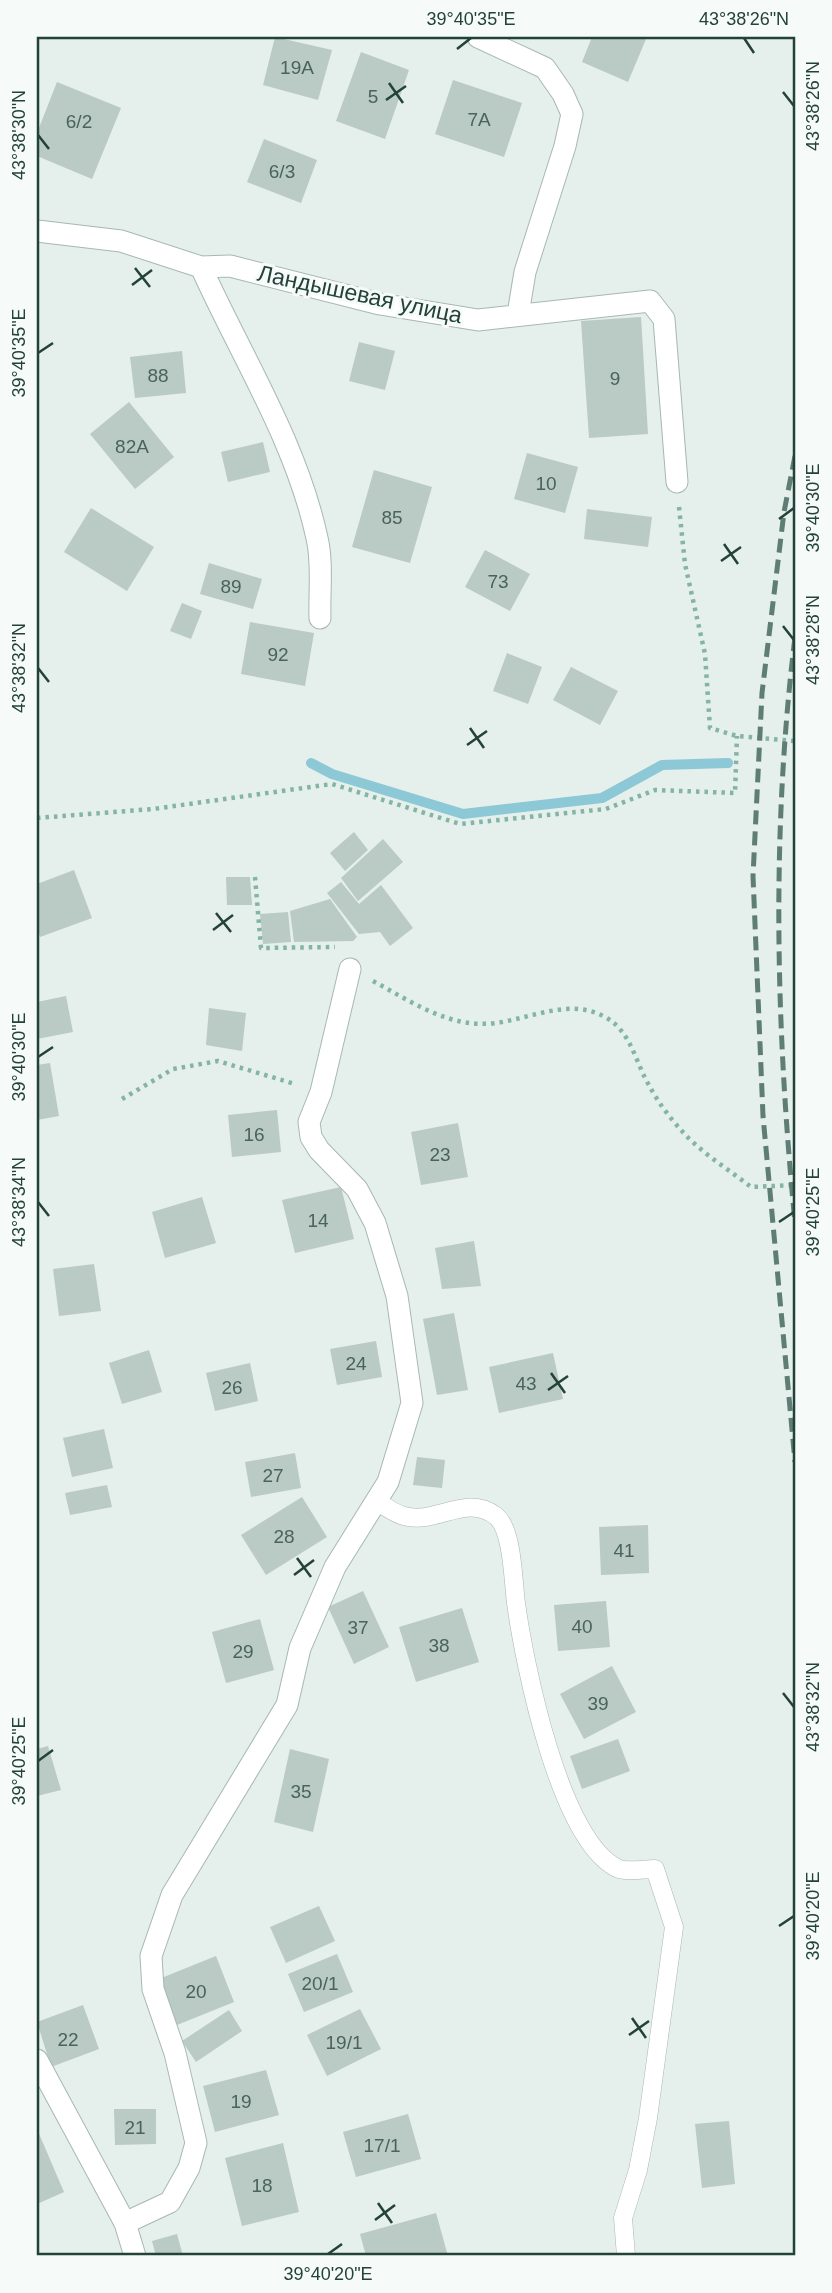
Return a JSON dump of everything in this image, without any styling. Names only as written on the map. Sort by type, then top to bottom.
[{"type":"street","points":[[478,37],[545,68],[563,94],[572,114],[565,146],[525,272],[518,314]]},
{"type":"street","name":"Ландышевая улица","points":[[37,231],[121,241],[201,267],[230,266],[380,304],[478,320],[650,301],[664,319],[677,482]]},
{"type":"street","points":[[201,267],[232,336],[277,422],[309,510],[318,541],[320,618]]},
{"type":"street","points":[[125,2223],[170,2202],[189,2168],[195,2143],[175,2053],[153,1989],[151,1956],[155,1944],[173,1895],[286,1705],[300,1648],[335,1567],[388,1482],[412,1404],[397,1296],[375,1223],[357,1189],[318,1150],[311,1137],[309,1122],[321,1092],[350,969]]},
{"type":"street","points":[[37,2060],[125,2223],[135,2256]]},
{"type":"lane","points":[[376,1501],[405,1517],[475,1505],[498,1518],[508,1541],[533,1694],[568,1803],[596,1853],[620,1870],[655,1868],[659,1877],[674,1927],[648,2118],[638,2170],[624,2218],[625,2256]]},
{"type":"path","points":[[677,482],[685,564],[705,654],[710,728],[737,736],[795,741]]},
{"type":"path","points":[[37,818],[153,809],[332,784],[460,824],[606,809],[655,790],[735,793],[737,736]]},
{"type":"path","points":[[255,877],[261,948],[339,947],[350,969],[440,1017],[467,1024],[493,1024],[553,1010],[590,1011],[622,1030],[632,1045],[649,1087],[673,1120],[719,1163],[751,1187],[795,1185]]},
{"type":"path","points":[[122,1099],[173,1069],[218,1061],[321,1092]]},
{"type":"building","points":[[275,37],[332,50],[318,100],[263,85]]},
{"type":"building","points":[[592,37],[646,39],[628,82],[582,62]]},
{"type":"building","points":[[361,52],[409,70],[385,139],[336,121]]},
{"type":"building","points":[[453,80],[522,103],[504,157],[435,134]]},
{"type":"building","points":[[57,82],[121,108],[92,179],[37,156],[37,133]]},
{"type":"building","points":[[264,139],[317,160],[301,203],[247,182]]},
{"type":"building","points":[[641,317],[648,434],[589,438],[581,321]]},
{"type":"building","points":[[359,342],[395,351],[385,390],[349,381]]},
{"type":"building","points":[[182,351],[186,393],[135,398],[130,357]]},
{"type":"building","points":[[129,402],[174,457],[135,489],[90,434]]},
{"type":"building","points":[[263,442],[270,472],[228,482],[221,452]]},
{"type":"building","points":[[527,453],[578,467],[565,513],[514,499]]},
{"type":"building","points":[[374,470],[432,487],[410,563],[352,547]]},
{"type":"building","points":[[91,508],[154,547],[127,591],[64,552]]},
{"type":"building","points":[[587,509],[652,517],[648,547],[584,539]]},
{"type":"building","points":[[485,550],[530,574],[510,611],[465,587]]},
{"type":"building","points":[[209,563],[262,579],[253,609],[200,594]]},
{"type":"building","points":[[182,603],[202,611],[191,639],[170,631]]},
{"type":"building","points":[[250,622],[314,633],[305,686],[241,674]]},
{"type":"building","points":[[507,653],[542,667],[528,704],[493,691]]},
{"type":"building","points":[[571,667],[618,691],[600,725],[553,700]]},
{"type":"building","points":[[354,832],[368,850],[345,871],[330,853]]},
{"type":"building","points":[[383,839],[403,862],[358,901],[341,878]]},
{"type":"building","points":[[74,870],[92,918],[40,937],[37,928],[37,884]]},
{"type":"building","points":[[226,877],[250,877],[252,905],[227,905]]},
{"type":"building","points":[[341,882],[359,904],[381,885],[413,928],[390,946],[380,932],[359,934],[327,893]]},
{"type":"building","points":[[330,899],[357,937],[353,941],[294,942],[290,911]]},
{"type":"building","points":[[288,912],[291,942],[263,944],[260,914]]},
{"type":"building","points":[[66,996],[73,1032],[37,1039],[37,1002]]},
{"type":"building","points":[[209,1008],[246,1013],[242,1051],[206,1045]]},
{"type":"building","points":[[50,1063],[59,1116],[37,1120],[37,1065]]},
{"type":"building","points":[[277,1110],[281,1152],[232,1157],[228,1115]]},
{"type":"building","points":[[458,1123],[468,1177],[421,1185],[411,1132]]},
{"type":"building","points":[[341,1187],[354,1239],[295,1253],[282,1200]]},
{"type":"building","points":[[202,1197],[216,1243],[165,1258],[152,1212]]},
{"type":"building","points":[[474,1241],[481,1286],[442,1289],[435,1248]]},
{"type":"building","points":[[94,1264],[101,1311],[59,1316],[53,1269]]},
{"type":"building","points":[[454,1313],[468,1390],[437,1395],[423,1319]]},
{"type":"building","points":[[376,1341],[382,1377],[337,1385],[330,1349]]},
{"type":"building","points":[[149,1350],[162,1392],[122,1404],[109,1363]]},
{"type":"building","points":[[553,1353],[563,1399],[499,1413],[489,1367]]},
{"type":"building","points":[[250,1363],[258,1401],[215,1411],[206,1373]]},
{"type":"building","points":[[104,1429],[113,1468],[72,1477],[63,1438]]},
{"type":"building","points":[[295,1453],[301,1488],[251,1497],[245,1462]]},
{"type":"building","points":[[417,1457],[445,1460],[442,1488],[413,1485]]},
{"type":"building","points":[[107,1485],[112,1507],[70,1515],[65,1493]]},
{"type":"building","points":[[302,1497],[327,1537],[266,1575],[241,1535]]},
{"type":"building","points":[[648,1525],[649,1573],[601,1575],[599,1527]]},
{"type":"building","points":[[363,1591],[389,1647],[354,1664],[328,1607]]},
{"type":"building","points":[[606,1601],[610,1647],[558,1651],[554,1605]]},
{"type":"building","points":[[462,1608],[479,1662],[416,1682],[399,1627]]},
{"type":"building","points":[[260,1619],[274,1670],[226,1683],[212,1632]]},
{"type":"building","points":[[612,1666],[636,1712],[584,1739],[560,1694]]},
{"type":"building","points":[[618,1739],[630,1771],[582,1789],[570,1756]]},
{"type":"building","points":[[48,1746],[61,1790],[37,1796],[37,1749]]},
{"type":"building","points":[[290,1749],[329,1759],[313,1832],[274,1822]]},
{"type":"building","points":[[319,1906],[335,1941],[286,1963],[270,1927]]},
{"type":"building","points":[[337,1954],[353,1992],[304,2012],[288,1974]]},
{"type":"building","points":[[216,1956],[234,2002],[177,2025],[159,1979]]},
{"type":"building","points":[[83,2005],[99,2049],[51,2067],[37,2022]]},
{"type":"building","points":[[360,2009],[381,2049],[327,2076],[307,2035]]},
{"type":"building","points":[[229,2010],[242,2031],[196,2062],[182,2041]]},
{"type":"building","points":[[266,2070],[279,2115],[215,2132],[203,2086]]},
{"type":"building","points":[[114,2109],[156,2109],[156,2144],[115,2145]]},
{"type":"building","points":[[408,2114],[421,2159],[356,2177],[343,2132]]},
{"type":"building","points":[[729,2121],[735,2184],[702,2188],[695,2124]]},
{"type":"building","points":[[37,2129],[64,2192],[37,2204]]},
{"type":"building","points":[[283,2143],[299,2212],[242,2226],[225,2158]]},
{"type":"building","points":[[436,2213],[448,2256],[366,2256],[360,2234]]},
{"type":"building","points":[[177,2234],[183,2256],[156,2256],[152,2241]]},
{"type":"waterway","points":[[311,763],[332,774],[463,814],[602,798],[662,765],[728,763]]},
{"type":"railway","points":[[795,456],[784,512],[762,693],[753,876],[763,1116],[795,1462]]},
{"type":"railway","points":[[795,637],[787,710],[779,857],[780,1003],[795,1223]]}]
